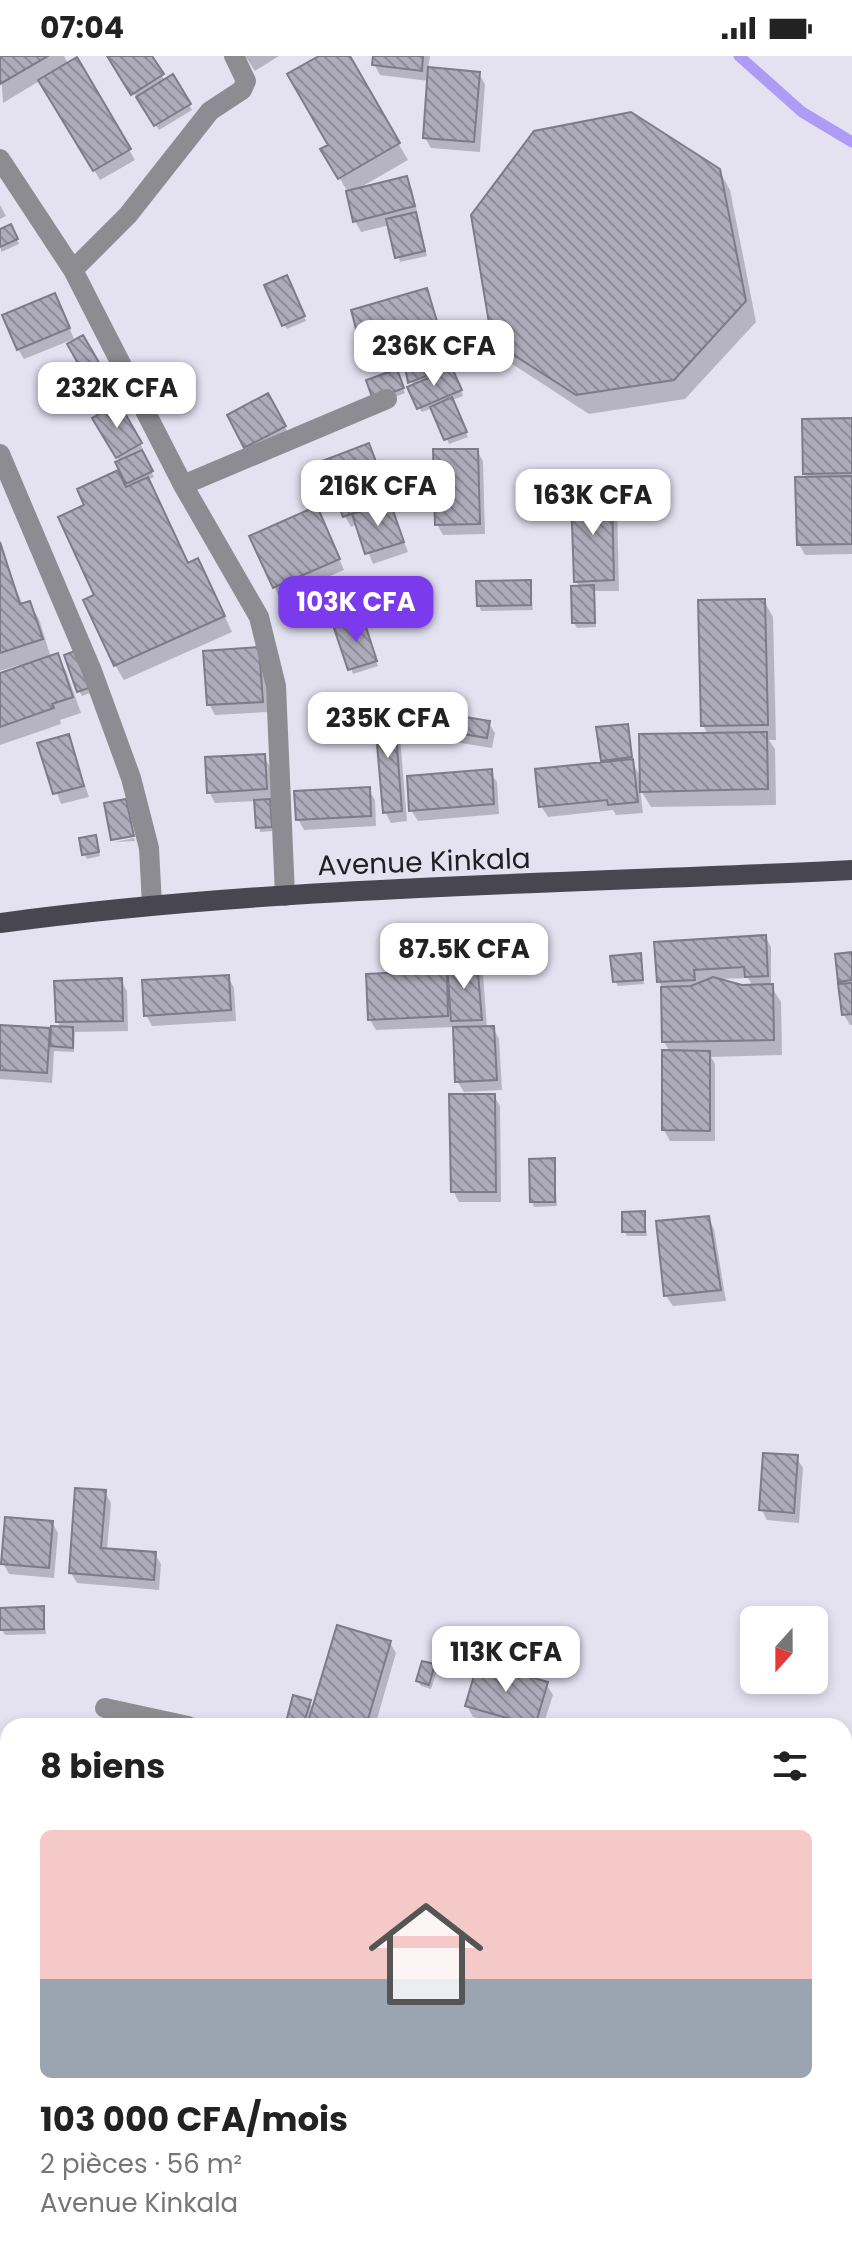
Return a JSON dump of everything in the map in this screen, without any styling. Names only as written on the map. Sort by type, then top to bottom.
[{"type":"main road","name":"Avenue Kinkala","points":[[0,923],[152,905],[285,896],[852,870]]},
{"type":"street","points":[[73,270],[128,215],[210,111],[242,90],[246,81],[234,56]]},
{"type":"street","points":[[0,159],[73,270],[183,485],[259,617],[276,686],[285,896]]},
{"type":"street","points":[[183,485],[387,399]]},
{"type":"street","points":[[0,454],[92,671],[131,778],[149,848],[152,905]]},
{"type":"street","points":[[105,1708],[151,1718]]},
{"type":"building","points":[[0,56],[48,56],[0,84]]},
{"type":"building","points":[[107,56],[152,56],[164,74],[131,95]]},
{"type":"building","points":[[319,56],[350,56],[400,143],[338,179],[320,149],[328,145],[287,74]]},
{"type":"building","points":[[373,56],[423,56],[422,71],[372,65]]},
{"type":"building","points":[[77,57],[131,149],[93,171],[38,80]]},
{"type":"building","points":[[428,67],[480,72],[474,142],[423,138]]},
{"type":"building","points":[[173,74],[191,104],[154,126],[136,97]]},
{"type":"building","points":[[631,112],[720,169],[746,301],[674,380],[576,395],[492,341],[471,215],[534,131]]},
{"type":"building","points":[[407,176],[415,206],[353,222],[346,191]]},
{"type":"building","points":[[416,212],[425,251],[395,258],[386,219]]},
{"type":"building","points":[[11,224],[18,239],[0,247],[0,229]]},
{"type":"building","points":[[287,275],[305,316],[282,326],[264,285]]},
{"type":"building","points":[[427,288],[442,338],[364,359],[351,310]]},
{"type":"building","points":[[55,293],[70,328],[17,350],[2,315]]},
{"type":"building","points":[[83,335],[118,395],[101,404],[67,344]]},
{"type":"building","points":[[441,341],[452,366],[408,383],[403,356]]},
{"type":"building","points":[[452,368],[462,390],[417,409],[407,387]]},
{"type":"building","points":[[397,369],[404,388],[373,400],[366,380]]},
{"type":"building","points":[[268,393],[286,426],[244,448],[227,415]]},
{"type":"building","points":[[452,397],[467,432],[444,440],[430,407]]},
{"type":"building","points":[[119,403],[142,443],[116,458],[92,418]]},
{"type":"building","points":[[852,418],[852,473],[803,474],[802,419]]},
{"type":"building","points":[[369,443],[390,499],[343,517],[322,461]]},
{"type":"building","points":[[433,449],[478,449],[480,524],[435,525]]},
{"type":"building","points":[[142,450],[153,471],[126,484],[115,462]]},
{"type":"building","points":[[118,470],[126,487],[148,477],[188,563],[198,558],[225,616],[114,666],[83,600],[94,595],[58,517],[84,505],[77,489]]},
{"type":"building","points":[[852,476],[852,544],[797,545],[795,477]]},
{"type":"building","points":[[571,494],[612,494],[614,580],[574,582]]},
{"type":"building","points":[[390,502],[404,542],[365,554],[352,514]]},
{"type":"building","points":[[317,506],[340,559],[273,588],[249,536]]},
{"type":"building","points":[[0,542],[20,604],[30,601],[43,639],[0,653]]},
{"type":"building","points":[[531,580],[531,605],[477,606],[476,581]]},
{"type":"building","points":[[302,585],[306,598],[284,606],[279,593]]},
{"type":"building","points":[[594,585],[595,623],[572,623],[571,586]]},
{"type":"building","points":[[765,599],[768,725],[701,726],[698,600]]},
{"type":"building","points":[[363,618],[377,661],[348,670],[334,628]]},
{"type":"building","points":[[259,647],[263,702],[207,705],[203,651]]},
{"type":"building","points":[[75,651],[89,688],[77,692],[64,655]]},
{"type":"building","points":[[58,653],[73,697],[52,704],[54,708],[0,727],[0,673]]},
{"type":"building","points":[[399,706],[490,721],[487,738],[396,723]]},
{"type":"building","points":[[394,709],[402,811],[383,813],[374,710]]},
{"type":"building","points":[[628,724],[632,757],[601,761],[596,727]]},
{"type":"building","points":[[767,732],[768,789],[640,792],[639,734]]},
{"type":"building","points":[[69,734],[84,786],[53,794],[37,743]]},
{"type":"building","points":[[265,754],[267,789],[207,793],[205,757]]},
{"type":"building","points":[[633,759],[638,802],[608,805],[607,800],[539,807],[535,769]]},
{"type":"building","points":[[492,769],[494,804],[409,811],[407,776]]},
{"type":"building","points":[[370,787],[371,816],[296,820],[294,791]]},
{"type":"building","points":[[126,799],[134,836],[111,840],[104,803]]},
{"type":"building","points":[[270,799],[272,827],[256,828],[254,800]]},
{"type":"building","points":[[96,835],[99,852],[82,855],[79,838]]},
{"type":"building","points":[[766,935],[768,976],[745,977],[744,967],[694,970],[695,980],[657,982],[654,942]]},
{"type":"building","points":[[852,952],[852,980],[838,982],[835,954]]},
{"type":"building","points":[[641,953],[643,980],[613,982],[610,956]]},
{"type":"building","points":[[477,961],[482,1020],[451,1021],[447,963]]},
{"type":"building","points":[[447,970],[448,1016],[368,1020],[366,974]]},
{"type":"building","points":[[229,975],[231,1010],[144,1016],[142,980]]},
{"type":"building","points":[[713,977],[742,985],[773,984],[774,1040],[662,1042],[661,987],[691,986]]},
{"type":"building","points":[[122,978],[123,1021],[56,1022],[54,981]]},
{"type":"building","points":[[852,983],[852,1014],[842,1015],[838,984]]},
{"type":"building","points":[[0,1025],[50,1028],[47,1073],[0,1070]]},
{"type":"building","points":[[51,1026],[73,1027],[73,1048],[50,1046]]},
{"type":"building","points":[[494,1026],[497,1080],[455,1082],[453,1027]]},
{"type":"building","points":[[662,1050],[710,1051],[710,1131],[662,1130]]},
{"type":"building","points":[[449,1094],[495,1094],[496,1192],[451,1192]]},
{"type":"building","points":[[555,1158],[555,1202],[530,1202],[529,1159]]},
{"type":"building","points":[[645,1211],[645,1232],[622,1232],[622,1212]]},
{"type":"building","points":[[709,1216],[721,1290],[664,1296],[656,1221]]},
{"type":"building","points":[[763,1453],[798,1455],[794,1513],[759,1510]]},
{"type":"building","points":[[75,1488],[106,1490],[101,1548],[156,1552],[154,1580],[69,1573]]},
{"type":"building","points":[[5,1517],[53,1521],[49,1568],[1,1564]]},
{"type":"building","points":[[44,1606],[44,1629],[0,1630],[0,1608]]},
{"type":"building","points":[[337,1625],[391,1641],[368,1718],[309,1718]]},
{"type":"building","points":[[422,1661],[435,1664],[429,1685],[416,1681]]},
{"type":"building","points":[[478,1662],[548,1682],[537,1718],[507,1718],[465,1706]]},
{"type":"building","points":[[293,1695],[311,1700],[305,1718],[287,1718]]},
{"type":"waterway","points":[[739,56],[802,112],[852,142]]}]
